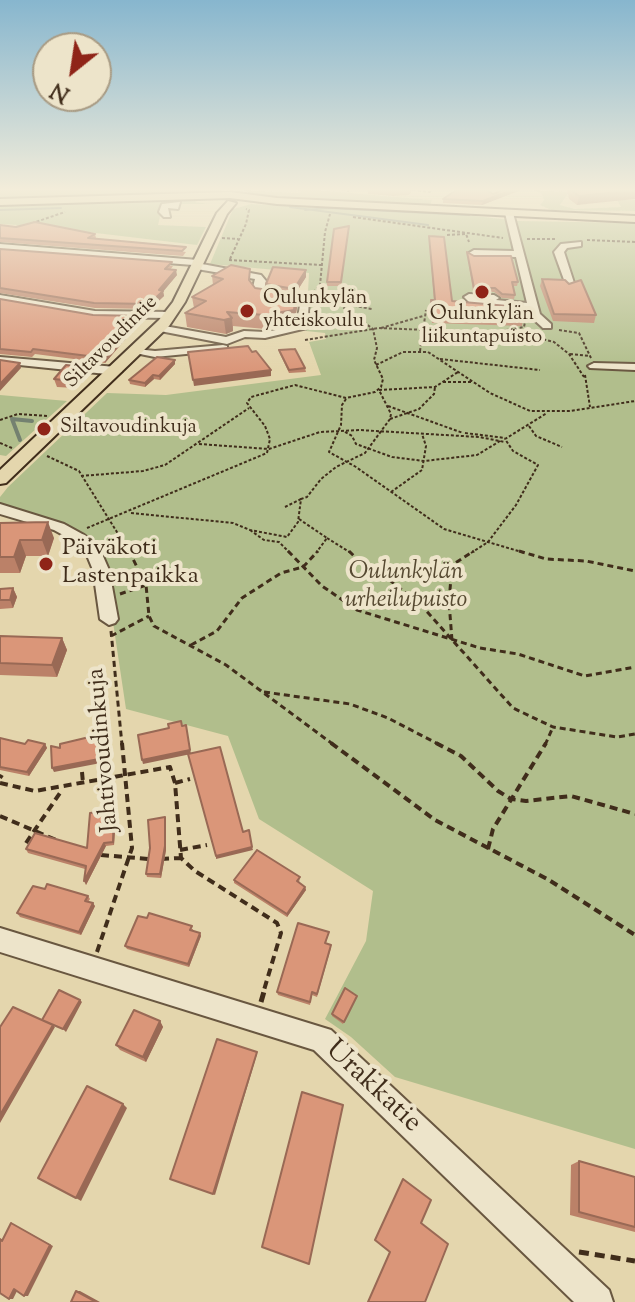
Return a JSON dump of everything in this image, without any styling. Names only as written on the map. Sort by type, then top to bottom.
[{"type":"main road","name":"Siltavoudintie","points":[[0,479],[159,328],[170,315],[205,251]]},
{"type":"street","points":[[41,251],[198,265],[258,277],[261,281],[257,291],[260,296],[305,303],[302,328],[269,339],[244,334],[227,341],[159,328]]},
{"type":"street","points":[[518,251],[534,311],[547,326]]},
{"type":"street","points":[[560,251],[570,286]]},
{"type":"street","points":[[474,253],[519,254]]},
{"type":"street","points":[[494,298],[469,297],[471,301],[534,311]]},
{"type":"street","points":[[0,298],[95,314],[170,315]]},
{"type":"street","points":[[15,311],[26,303]]},
{"type":"street","points":[[136,352],[155,354],[269,339],[305,340]]},
{"type":"street","points":[[0,360],[116,371]]},
{"type":"street","points":[[594,366],[635,367]]},
{"type":"street","points":[[0,509],[48,522],[72,534],[93,551],[101,570],[110,628]]},
{"type":"street","name":"Urakkatie","points":[[0,940],[322,1039],[597,1302]]},
{"type":"path","points":[[231,260],[234,251]]},
{"type":"path","points":[[310,296],[320,285],[324,251]]},
{"type":"path","points":[[519,254],[522,251]]},
{"type":"path","points":[[225,261],[321,265]]},
{"type":"path","points":[[285,507],[307,497],[321,479],[371,447],[391,414],[379,390],[383,379],[376,365],[373,329],[329,297],[320,285]]},
{"type":"path","points":[[340,303],[371,311],[345,306]]},
{"type":"path","points":[[356,308],[361,307]]},
{"type":"path","points":[[420,351],[426,310]]},
{"type":"path","points":[[495,332],[524,327],[524,322],[534,311]]},
{"type":"path","points":[[305,340],[379,328],[423,316]]},
{"type":"path","points":[[379,328],[495,332],[547,339],[569,354],[584,377],[590,407]]},
{"type":"path","points":[[569,330],[579,333],[590,356],[569,354]]},
{"type":"path","points":[[376,365],[403,352],[420,351],[440,358],[540,370]]},
{"type":"path","points":[[440,358],[473,382],[520,408],[547,413],[635,401]]},
{"type":"path","points":[[584,377],[594,366]]},
{"type":"path","points":[[269,449],[268,431],[246,401],[251,397],[295,385],[346,398],[379,390],[435,387],[458,372]]},
{"type":"path","points":[[443,382],[473,382]]},
{"type":"path","points":[[390,419],[419,409],[434,394],[435,387]]},
{"type":"path","points":[[346,398],[329,452],[444,529],[546,559],[586,561],[635,571]]},
{"type":"path","points":[[386,406],[463,433],[504,441],[538,465],[530,483],[488,542],[452,565],[449,602],[452,640]]},
{"type":"path","points":[[81,476],[143,471],[165,465],[249,408]]},
{"type":"path","points":[[342,431],[352,436],[356,444],[392,457],[424,461],[477,455],[547,413]]},
{"type":"path","points":[[0,420],[18,414],[56,415]]},
{"type":"path","points":[[529,426],[536,436],[562,447]]},
{"type":"path","points":[[199,444],[269,449],[320,432],[342,431],[382,431],[504,441]]},
{"type":"path","points":[[458,436],[463,433]]},
{"type":"path","points":[[391,492],[422,470],[426,446],[422,434]]},
{"type":"path","points":[[0,443],[17,450]]},
{"type":"path","points":[[72,534],[182,486],[261,456],[269,449]]},
{"type":"path","points":[[37,454],[69,464],[81,476],[124,540],[146,585],[149,616],[163,633],[191,645],[264,692],[413,806],[549,880],[635,935]]},
{"type":"path","points":[[127,512],[233,523],[250,530],[287,537],[299,519],[301,499]]},
{"type":"path","points":[[299,519],[349,551],[367,569],[387,578],[421,605],[513,708],[553,727],[617,737],[635,734]]},
{"type":"path","points":[[250,530],[264,540],[279,542],[322,586],[357,610],[480,648],[518,654],[585,676],[635,667]]},
{"type":"path","points":[[191,645],[217,631],[242,598],[281,573],[303,567],[327,538]]},
{"type":"path","points":[[93,551],[124,540]]},
{"type":"path","points":[[105,600],[146,585]]},
{"type":"path","points":[[110,628],[149,616]]},
{"type":"path","name":"Jahtivoudinkuja","points":[[92,967],[132,848],[110,628]]},
{"type":"path","points":[[264,692],[350,704],[388,718],[461,756],[498,791],[511,799],[526,801],[571,796],[635,814]]},
{"type":"path","points":[[488,849],[493,829],[539,758],[553,727]]},
{"type":"path","points":[[169,760],[175,783],[181,858],[195,871],[277,923],[281,933],[256,1017]]},
{"type":"path","points":[[1,779],[20,790],[63,788],[170,767]]},
{"type":"path","points":[[82,772],[83,783]]},
{"type":"path","points":[[175,783],[190,779]]},
{"type":"path","points":[[26,843],[63,788]]},
{"type":"path","points":[[0,816],[58,840]]},
{"type":"path","points":[[180,850],[207,845]]},
{"type":"path","points":[[90,853],[130,860],[181,858]]},
{"type":"path","points":[[562,1268],[578,1252],[635,1261]]},
{"type":"green space","name":"Oulunkylän urheilupuisto","points":[[216,251],[635,251],[635,1149],[395,1077],[351,1037],[325,1019],[366,941],[373,891],[259,819],[228,736],[126,709],[104,562],[70,529],[0,506],[0,497],[8,487],[107,393],[166,395],[321,375],[309,342],[326,339],[325,333],[306,331],[309,273],[210,264]]},
{"type":"green space","points":[[0,395],[67,401],[6,456],[0,455]]},
{"type":"building","points":[[0,251],[172,262],[165,269],[176,270],[159,290],[163,291],[149,304],[94,303],[0,288]]},
{"type":"building","points":[[331,251],[345,251],[341,282],[327,282]]},
{"type":"building","points":[[430,251],[446,251],[452,301],[519,307],[523,321],[432,318],[431,300],[435,300]]},
{"type":"building","points":[[467,252],[474,256],[511,256],[518,282],[512,282],[515,295],[502,294],[495,288],[474,288]]},
{"type":"building","points":[[231,265],[250,269],[249,280],[255,288],[296,294],[294,310],[264,315],[227,312],[232,318],[224,320],[185,313],[206,301],[192,297],[223,279],[212,276]]},
{"type":"building","points":[[273,267],[306,270],[294,289],[266,284]]},
{"type":"building","points":[[542,279],[565,280],[569,284],[581,280],[596,315],[554,314]]},
{"type":"building","points":[[0,299],[93,315],[140,316],[104,358],[33,349],[31,352],[0,349]]},
{"type":"building","points":[[248,346],[271,370],[193,380],[188,352]]},
{"type":"building","points":[[295,349],[305,368],[289,370],[279,350]]},
{"type":"building","points":[[157,357],[175,360],[159,376],[153,375],[145,383],[129,380]]},
{"type":"building","points":[[0,360],[20,363],[0,384]]},
{"type":"building","points":[[66,365],[84,367],[73,381],[54,379]]},
{"type":"building","points":[[48,522],[42,540],[20,540],[14,557],[0,557],[0,523]]},
{"type":"building","points":[[13,588],[10,600],[0,600],[0,589]]},
{"type":"building","points":[[0,636],[62,638],[52,665],[0,663]]},
{"type":"building","points":[[181,721],[182,726],[186,725],[190,750],[142,760],[138,735],[169,728],[168,724]]},
{"type":"building","points":[[102,734],[104,758],[52,768],[51,746],[60,748],[60,744]]},
{"type":"building","points":[[0,738],[25,744],[28,740],[45,744],[27,772],[0,767]]},
{"type":"building","points":[[220,747],[243,832],[249,830],[252,847],[216,856],[188,754]]},
{"type":"building","points":[[114,810],[113,842],[104,843],[84,881],[86,866],[26,849],[35,833],[87,848],[90,813]]},
{"type":"building","points":[[165,817],[165,846],[160,874],[146,874],[150,848],[148,820]]},
{"type":"building","points":[[257,850],[300,877],[297,881],[305,887],[287,914],[234,880]]},
{"type":"building","points":[[47,884],[88,896],[85,901],[93,903],[79,932],[17,913],[33,886],[45,889]]},
{"type":"building","points":[[149,913],[192,926],[190,930],[200,933],[188,964],[125,946],[138,916],[147,918]]},
{"type":"building","points":[[298,923],[329,932],[325,943],[331,945],[317,994],[312,992],[310,1002],[277,992]]},
{"type":"building","points":[[345,988],[357,996],[344,1022],[332,1014]]},
{"type":"building","points":[[59,990],[80,1000],[63,1029],[42,1020]]},
{"type":"building","points":[[13,1007],[53,1025],[0,1115],[0,1027]]},
{"type":"building","points":[[134,1010],[160,1021],[143,1057],[116,1045]]},
{"type":"building","points":[[217,1039],[257,1052],[213,1194],[170,1179]]},
{"type":"building","points":[[87,1086],[123,1104],[76,1198],[38,1178]]},
{"type":"building","points":[[302,1092],[343,1105],[309,1264],[262,1247]]},
{"type":"building","points":[[579,1161],[635,1177],[635,1227],[579,1212]]},
{"type":"building","points":[[403,1179],[431,1200],[421,1223],[448,1244],[425,1302],[368,1302],[390,1252],[375,1240]]},
{"type":"building","points":[[11,1223],[50,1245],[24,1296],[14,1289],[9,1299],[0,1293],[0,1239],[2,1241]]},
{"type":"building","points":[[76,1291],[96,1302],[71,1302]]},
{"type":"waterway","points":[[20,440],[12,419],[32,421]]},
{"type":"place","name":"Oulunkylän liikuntapuisto","points":[[482,292]]},
{"type":"place","name":"Oulunkylän yhteiskoulu","points":[[247,311]]},
{"type":"place","name":"Siltavoudinkuja","points":[[44,429]]},
{"type":"place","name":"Päiväkoti Lastenpaikka","points":[[46,564]]}]
